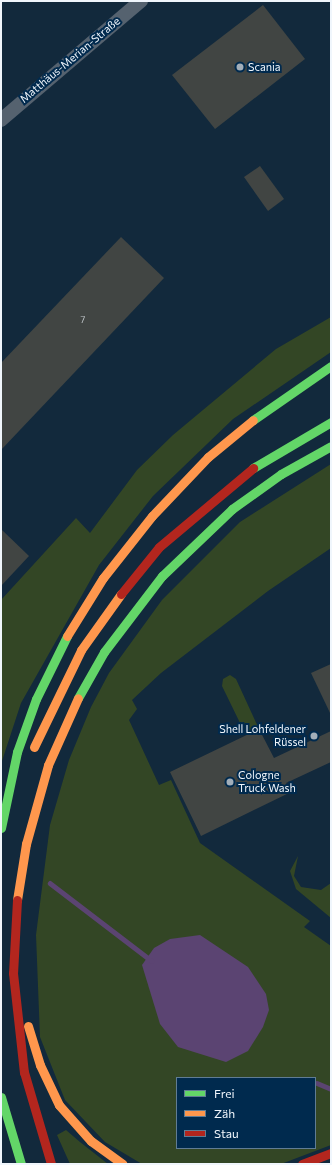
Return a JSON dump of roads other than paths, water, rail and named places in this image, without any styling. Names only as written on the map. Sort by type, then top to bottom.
[{"type":"highway","points":[[1,828],[17,752],[36,699],[64,642],[103,578],[152,516],[208,457],[268,408],[331,366]]},
{"type":"highway","points":[[31,755],[60,688],[81,650],[127,585],[159,547],[244,473],[331,422]]},
{"type":"highway","points":[[51,1164],[24,1072],[13,973],[18,887],[36,802],[63,729],[104,652],[145,595],[204,533],[263,486],[331,446]]},
{"type":"highway","points":[[9,794],[24,768]]},
{"type":"highway","points":[[13,973],[40,1065],[59,1105],[91,1141],[123,1164]]},
{"type":"highway","points":[[1,1096],[21,1164]]},
{"type":"highway","points":[[302,1164],[331,1153]]},
{"type":"street","name":"Matthäus-Merian-Straße","points":[[1,120],[141,1]]},
{"type":"waterway","points":[[50,883],[152,961]]},
{"type":"waterway","points":[[317,1083],[331,1089]]},
{"type":"place","name":"Scania","points":[[240,67]]},
{"type":"place","name":"Shell Lohfeldener Rüssel","points":[[314,736]]},
{"type":"place","name":"Cologne Truck Wash","points":[[230,782]]}]
